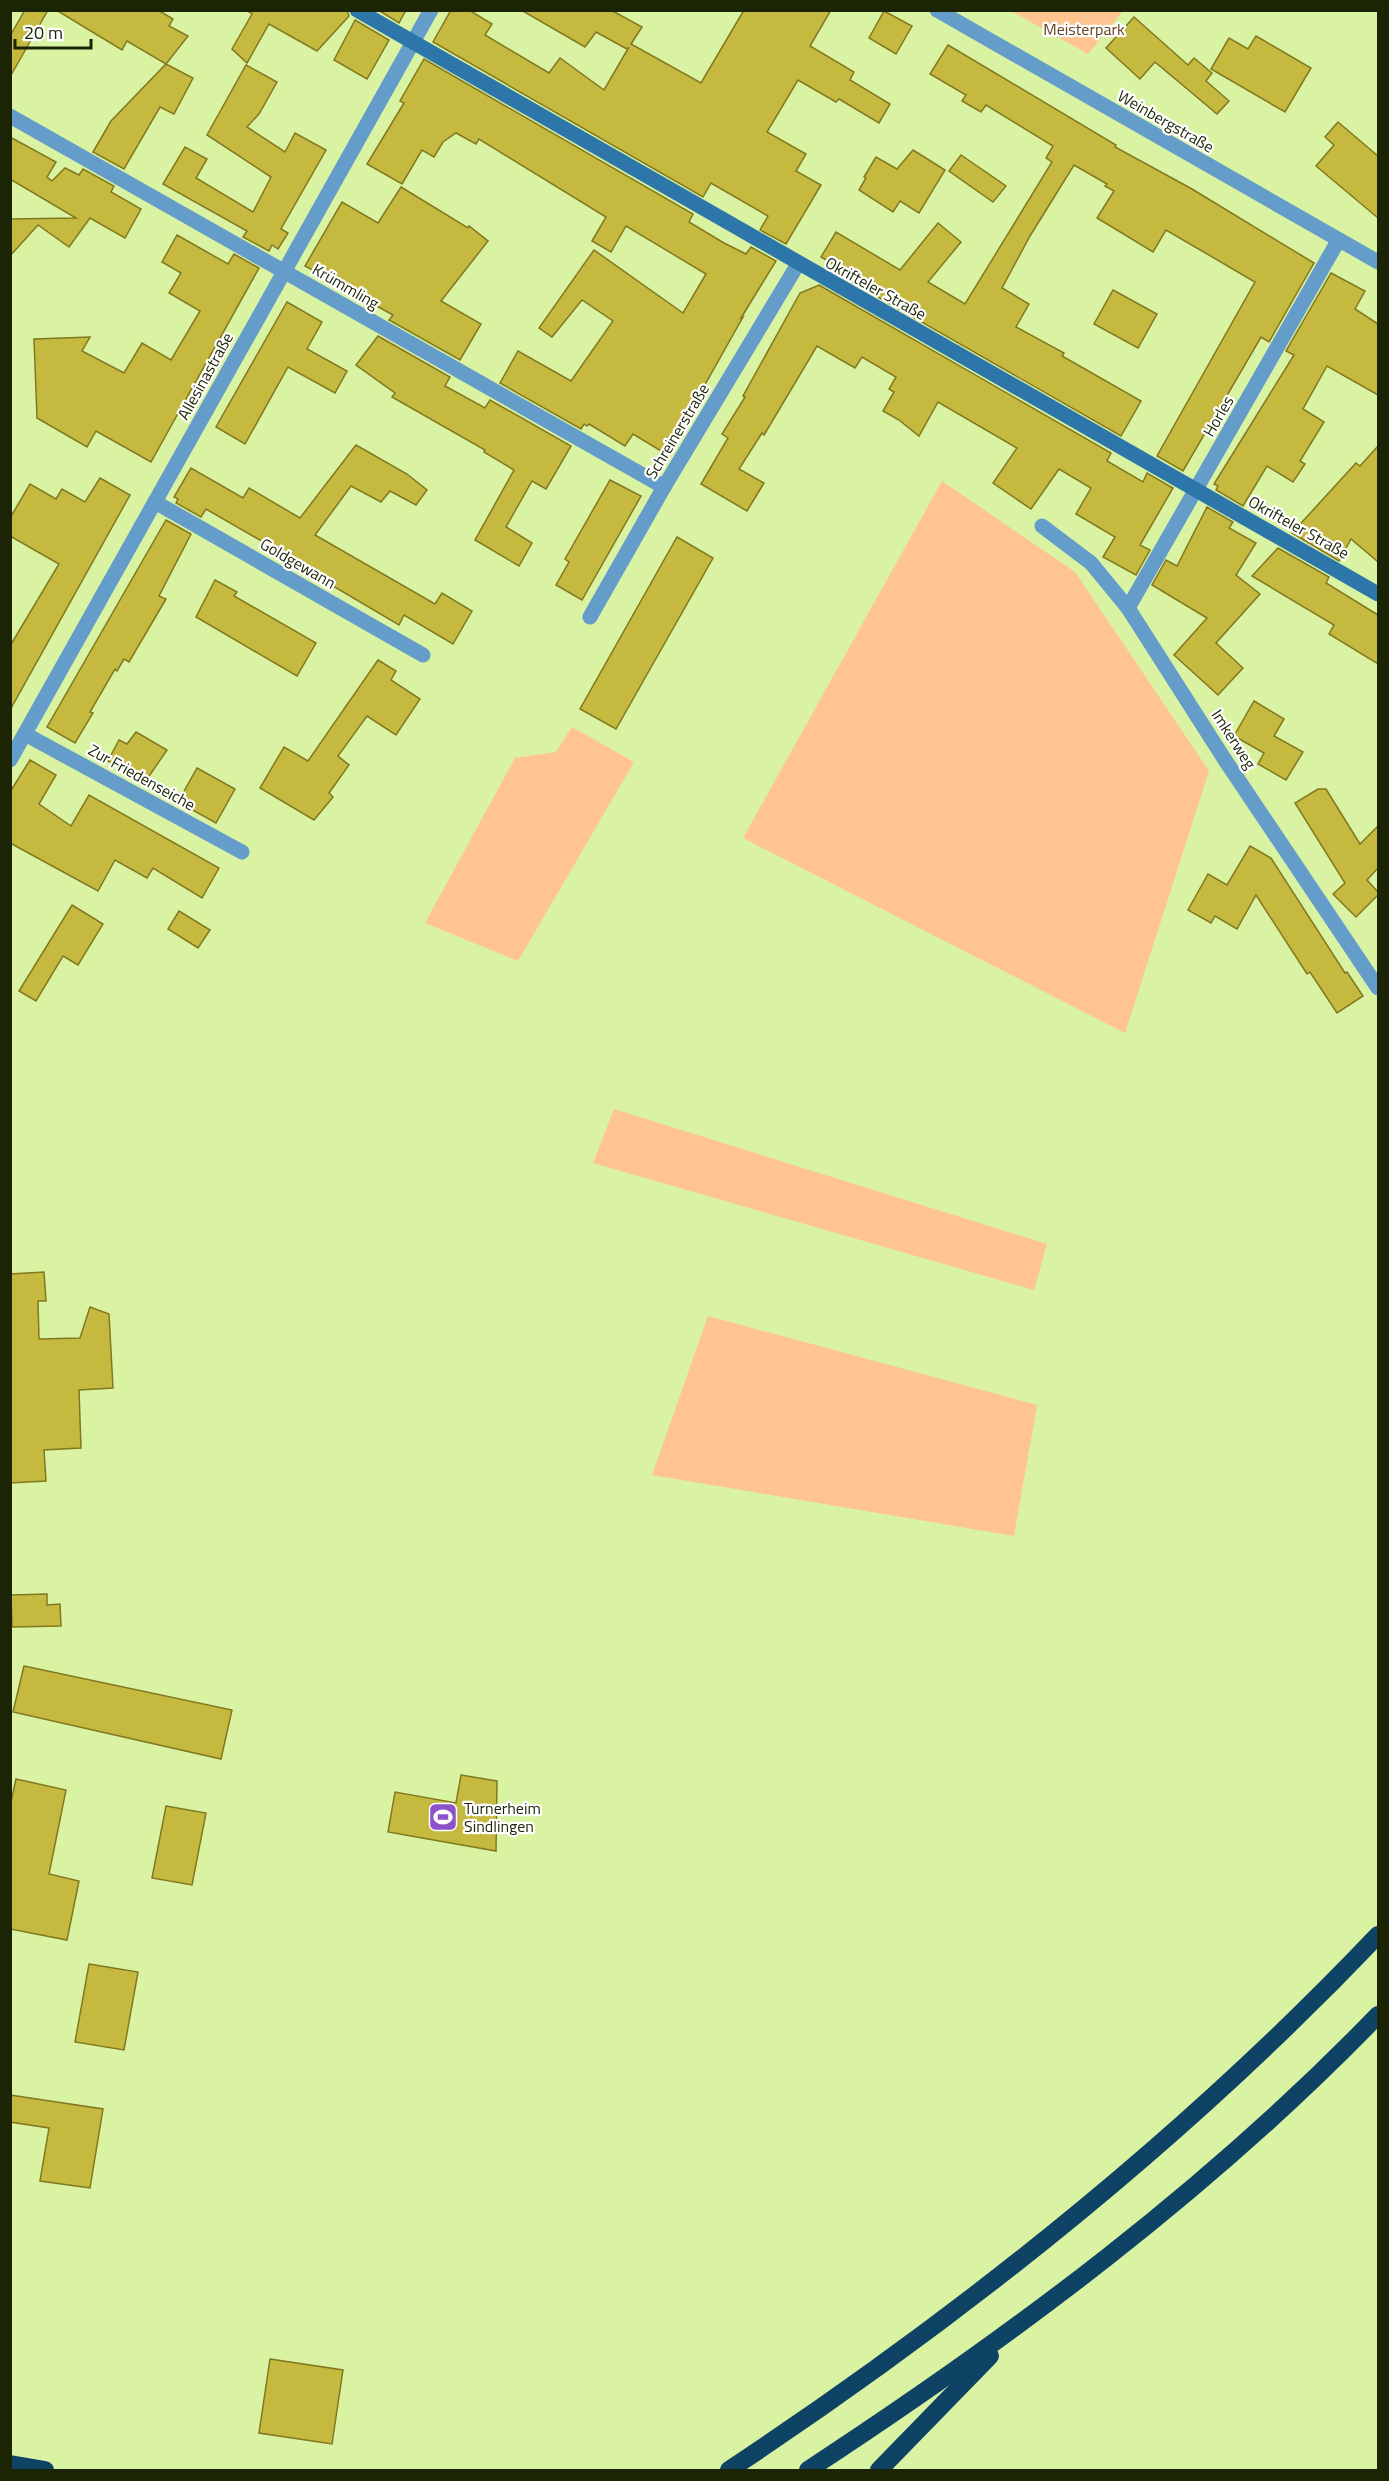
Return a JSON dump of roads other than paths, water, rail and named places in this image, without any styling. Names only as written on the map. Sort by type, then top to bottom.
[{"type":"highway","points":[[729,2470],[859,2381],[993,2281],[1118,2181],[1233,2078],[1333,1983],[1378,1935]]},
{"type":"highway","points":[[808,2470],[1023,2323],[1152,2221],[1254,2134],[1378,2015]]},
{"type":"highway","points":[[879,2470],[1023,2323]]},
{"type":"highway","points":[[10,2464],[45,2470]]},
{"type":"street","name":"Okrifteler Straße","points":[[357,10],[1378,594]]},
{"type":"street","name":"Allesinastraße","points":[[10,760],[432,10]]},
{"type":"street","name":"Weinbergstraße","points":[[937,10],[1378,262]]},
{"type":"street","name":"Krümmling","points":[[10,116],[664,487]]},
{"type":"street","name":"Horles","points":[[1128,608],[1338,241]]},
{"type":"street","name":"Schreinerstraße","points":[[590,617],[664,487],[798,264]]},
{"type":"street","name":"Goldgewann","points":[[155,502],[423,655]]},
{"type":"street","name":"Imkerweg","points":[[1042,526],[1091,563],[1128,608],[1232,770],[1378,988]]},
{"type":"street","name":"Zur Friedenseiche","points":[[25,734],[242,852]]},
{"type":"place","name":"Turnerheim Sindlingen","points":[[443,1817]]},
{"type":"park label","name":"Meisterpark","points":[[1084,29]]}]
